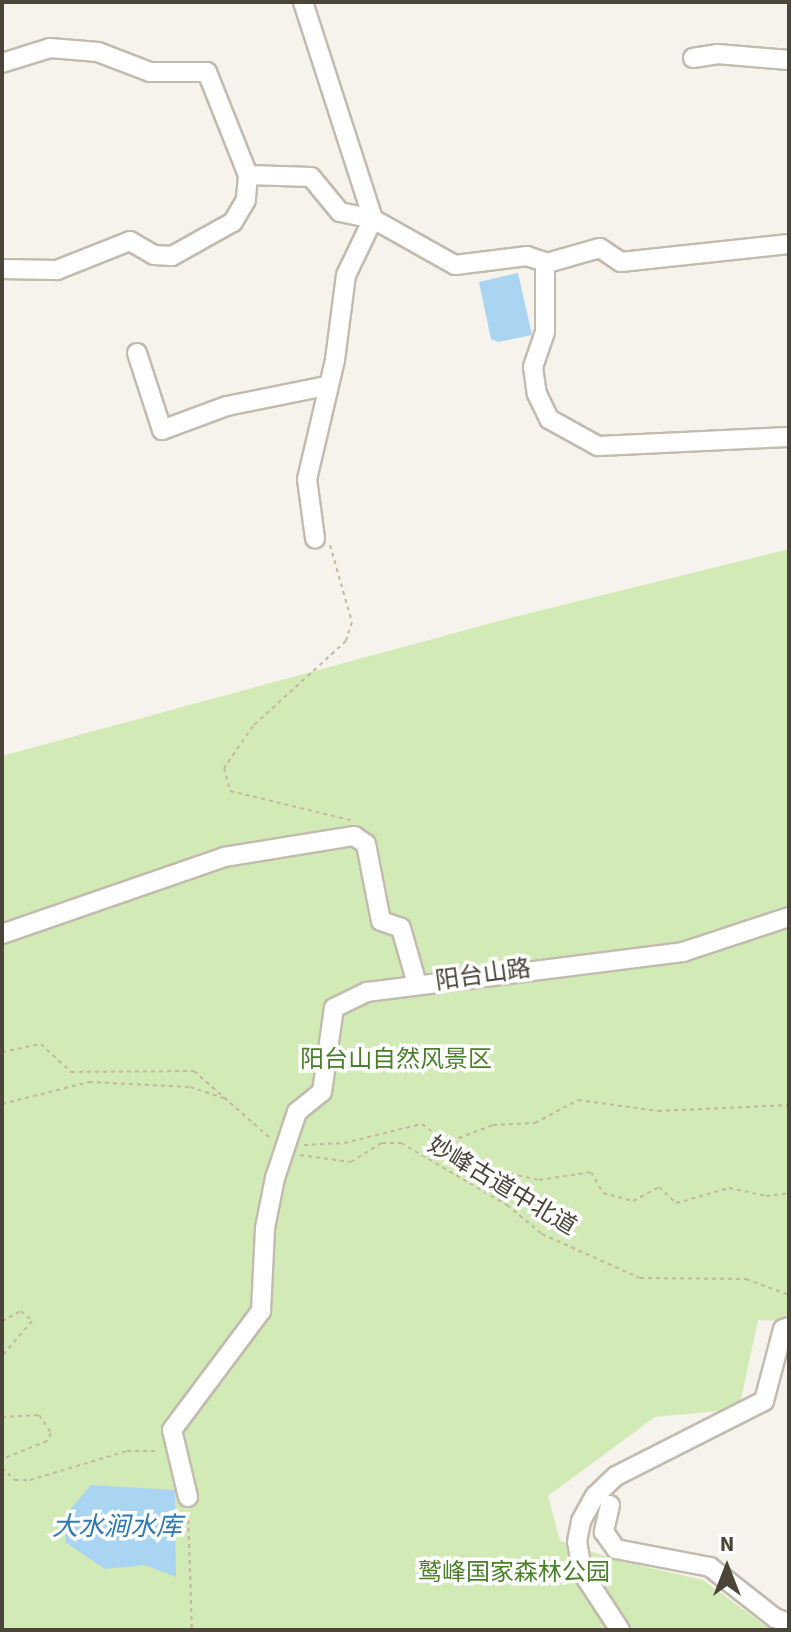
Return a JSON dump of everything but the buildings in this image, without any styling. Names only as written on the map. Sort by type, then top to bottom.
[{"type":"street","points":[[303,2],[373,219],[346,275],[307,479],[314,530]]},
{"type":"street","points":[[2,63],[50,48],[98,52],[150,72],[207,72],[248,175],[246,200],[233,222],[172,256],[154,255],[130,241],[57,270],[2,269]]},
{"type":"street","points":[[693,58],[717,54],[789,60]]},
{"type":"street","points":[[248,175],[311,177],[340,212],[373,219],[455,265],[527,256],[545,262],[600,248],[621,262],[789,244]]},
{"type":"street","points":[[545,262],[545,332],[533,367],[537,394],[549,419],[598,446],[789,437]]},
{"type":"street","points":[[137,353],[162,430],[227,406],[326,386]]},
{"type":"street","points":[[2,934],[224,857],[354,836],[366,844],[381,921],[401,928],[417,984]]},
{"type":"street","name":"阳台山路","points":[[177,1452],[172,1430],[261,1311],[265,1228],[297,1112],[322,1092],[334,1008],[349,997],[417,984],[683,952],[789,917]]},
{"type":"street","points":[[620,1630],[582,1572],[577,1542],[581,1521],[595,1496],[616,1476],[764,1401],[783,1329],[789,1327]]},
{"type":"street","points":[[177,1452],[188,1497]]},
{"type":"street","points":[[610,1505],[604,1532],[616,1549],[710,1567],[775,1618],[789,1623]]},
{"type":"path","points":[[314,530],[331,547],[352,622],[346,641],[253,726],[224,768],[230,791],[348,816],[362,829],[366,844]]},
{"type":"path","points":[[2,1052],[41,1044],[71,1072],[194,1071],[286,1146],[344,1143],[422,1124],[450,1141],[479,1167],[539,1180],[591,1172],[603,1193],[633,1201],[659,1187],[676,1203],[729,1188],[766,1196],[789,1193]]},
{"type":"path","points":[[2,1104],[89,1082],[190,1087],[231,1101]]},
{"type":"path","points":[[450,1141],[493,1125],[535,1123],[578,1100],[658,1111],[789,1105]]},
{"type":"path","name":"妙峰古道中北道","points":[[286,1146],[351,1162],[382,1143],[401,1143],[507,1205],[542,1234],[640,1278],[746,1279],[789,1295]]},
{"type":"path","points":[[2,1321],[21,1311],[32,1321],[2,1356]]},
{"type":"path","points":[[2,1417],[39,1415],[51,1433],[47,1441],[2,1459]]},
{"type":"path","points":[[2,1468],[15,1480],[30,1480],[127,1451],[177,1452]]},
{"type":"path","points":[[188,1497],[192,1630]]},
{"type":"path","points":[[23,1630],[75,1630]]},
{"type":"path","points":[[346,1630],[355,1630]]},
{"type":"green space","name":"阳台山自然风景区","points":[[789,549],[789,1321],[758,1320],[739,1409],[655,1417],[548,1496],[560,1541],[620,1561],[703,1580],[771,1630],[2,1630],[2,756],[514,617]]},
{"type":"water","points":[[518,273],[532,335],[498,342],[491,339],[479,282]]},
{"type":"water","name":"大水涧水库","points":[[91,1485],[175,1490],[176,1577],[145,1565],[105,1569],[65,1542],[68,1512]]},
{"type":"park label","name":"鹫峰国家森林公园","points":[[514,1573]]}]
